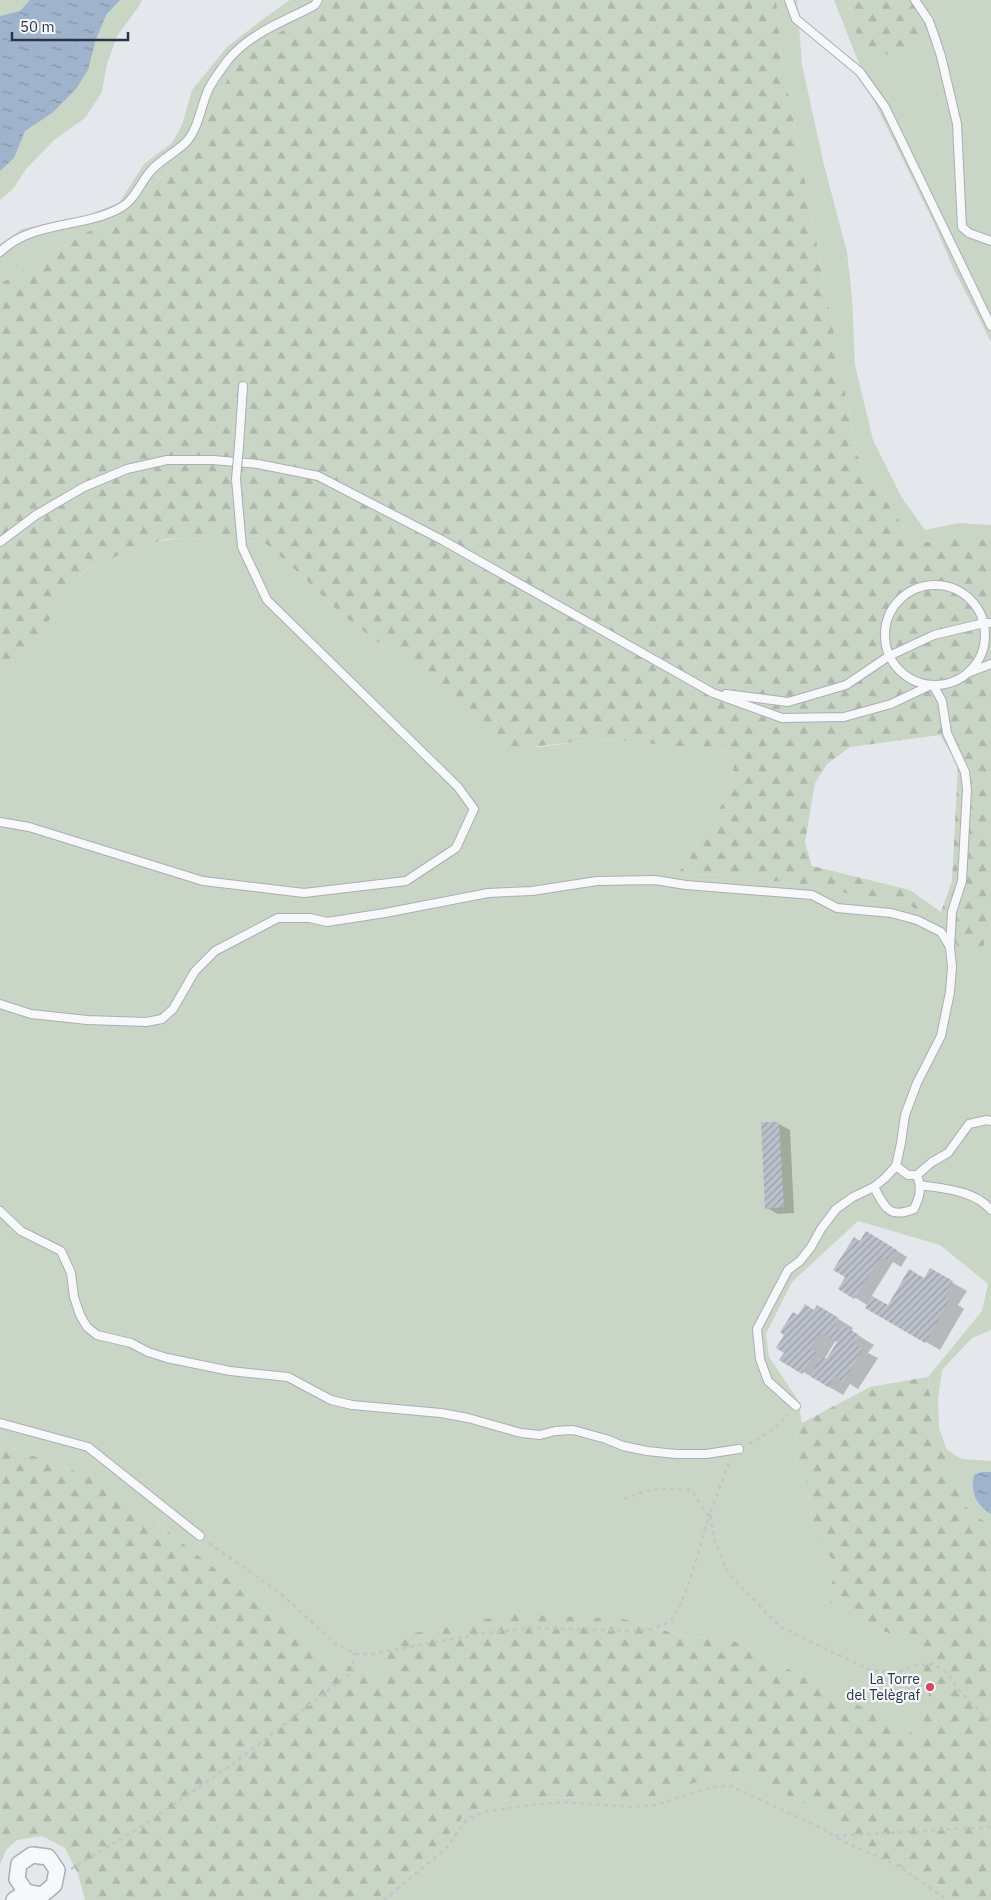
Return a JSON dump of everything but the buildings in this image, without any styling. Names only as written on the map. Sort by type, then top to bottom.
[{"type":"street","points":[[32,1855],[48,1857],[57,1870],[54,1885],[42,1894],[20,1896],[17,1880],[19,1864],[32,1855]]},
{"type":"lane","points":[[0,252],[24,235],[122,208],[134,195],[150,171],[187,141],[209,88],[228,60],[243,44],[263,30],[314,5],[318,0]]},
{"type":"lane","points":[[789,0],[796,18],[860,72],[885,107],[991,326]]},
{"type":"lane","points":[[915,0],[929,21],[934,35],[958,124],[962,227],[969,233],[991,241]]},
{"type":"lane","points":[[0,822],[29,827],[203,881],[304,893],[406,881],[456,848],[474,809],[458,787],[267,600],[242,547],[236,479],[243,386]]},
{"type":"lane","points":[[0,542],[36,515],[84,488],[127,469],[167,460],[213,460],[258,464],[318,476],[442,540],[713,693],[782,718],[844,716],[891,704],[932,685]]},
{"type":"lane","points":[[967,673],[978,660],[984,642],[987,623],[973,603],[965,595],[950,587],[936,585],[919,587],[906,594],[894,606],[886,623],[884,640],[889,656],[901,673],[916,682],[932,685],[951,683],[967,673],[991,664]]},
{"type":"lane","points":[[713,693],[788,702],[846,685],[889,656],[934,635],[987,623]]},
{"type":"lane","points":[[796,1406],[768,1381],[760,1359],[757,1329],[788,1270],[800,1261],[812,1247],[821,1229],[836,1209],[853,1197],[874,1187],[896,1166],[905,1115],[917,1083],[940,1036],[945,1017],[952,968],[950,947],[952,912],[962,881],[967,789],[965,772],[947,733],[942,701],[932,685]]},
{"type":"lane","points":[[0,1004],[32,1014],[68,1018],[146,1022],[162,1019],[173,1009],[194,971],[215,951],[278,918],[310,918],[327,922],[488,893],[532,891],[596,881],[655,880],[686,885],[812,895],[837,908],[891,913],[917,920],[941,932],[950,947]]},
{"type":"lane","points":[[896,1166],[908,1175],[917,1175],[932,1162],[948,1153],[969,1124],[987,1120],[991,1121]]},
{"type":"lane","points":[[874,1187],[889,1210],[901,1214],[914,1209],[920,1196],[920,1185],[917,1175]]},
{"type":"lane","points":[[920,1185],[966,1193],[984,1202],[991,1210]]},
{"type":"lane","points":[[0,1211],[21,1231],[61,1251],[71,1273],[74,1297],[80,1315],[87,1327],[97,1335],[131,1343],[148,1352],[167,1358],[186,1360],[230,1371],[288,1377],[331,1400],[352,1405],[442,1413],[468,1418],[521,1433],[540,1435],[555,1431],[572,1430],[598,1436],[623,1446],[676,1454],[706,1454],[740,1449]]},
{"type":"lane","points":[[0,1423],[88,1448],[200,1536]]},
{"type":"path","points":[[200,1536],[280,1593],[336,1644],[354,1652],[372,1654],[478,1634],[528,1628],[640,1631],[657,1628],[673,1618],[684,1594],[726,1466],[740,1449],[774,1428],[796,1406]]},
{"type":"path","points":[[624,1499],[644,1490],[665,1488],[691,1490],[709,1515],[715,1542],[728,1573],[780,1627],[872,1671],[901,1671],[915,1665],[933,1664],[945,1671],[962,1694],[991,1722]]},
{"type":"path","points":[[57,1870],[73,1869],[139,1828],[233,1764],[352,1672],[354,1652]]},
{"type":"path","points":[[384,1900],[446,1848],[467,1819],[483,1812],[563,1802],[633,1807],[648,1806],[671,1801],[712,1787],[731,1786],[821,1828],[844,1842],[899,1866],[946,1900]]},
{"type":"path","points":[[834,1836],[991,1827]]},
{"type":"green space","points":[[0,0],[142,0],[117,36],[107,64],[102,92],[85,118],[54,140],[26,169],[13,189],[0,200]]},
{"type":"green space","points":[[290,0],[327,0],[311,16],[257,44],[230,75],[209,114],[203,148],[161,178],[130,207],[0,284],[0,244],[22,229],[90,214],[119,203],[144,164],[172,143],[182,125],[192,90],[227,47]]},
{"type":"green space","points":[[327,0],[776,0],[783,66],[857,455],[912,540],[940,543],[962,534],[991,536],[991,922],[981,953],[961,951],[940,922],[905,903],[738,875],[678,874],[726,798],[734,767],[729,751],[592,740],[522,748],[507,745],[482,727],[411,667],[342,615],[264,542],[185,538],[167,539],[137,548],[94,565],[80,575],[70,587],[52,614],[43,632],[22,659],[0,682],[0,284],[130,207],[161,178],[203,148],[209,114],[230,75],[257,44],[311,16]],"holes":[[[940,735],[958,765],[952,881],[941,912],[910,890],[812,866],[805,843],[815,783],[827,764],[850,747]]]},
{"type":"green space","points":[[776,0],[797,0],[802,65],[824,165],[847,252],[852,297],[855,365],[873,440],[902,498],[925,530],[959,523],[991,525],[991,536],[962,534],[940,543],[912,540],[857,455],[783,66]]},
{"type":"green space","points":[[834,0],[848,0],[859,44],[916,0],[991,0],[991,342],[954,270],[933,221],[873,99]]},
{"type":"green space","points":[[848,0],[916,0],[920,41],[891,56],[859,44]]},
{"type":"green space","points":[[185,538],[264,542],[342,615],[411,667],[495,737],[539,747],[592,740],[729,751],[734,767],[726,798],[678,874],[738,875],[905,903],[940,922],[961,951],[990,926],[991,922],[991,1330],[972,1338],[942,1370],[938,1399],[939,1429],[947,1450],[962,1459],[991,1461],[991,1527],[964,1505],[933,1423],[928,1377],[982,1311],[988,1284],[940,1245],[858,1221],[792,1282],[766,1334],[769,1357],[798,1400],[802,1423],[792,1450],[806,1479],[813,1534],[839,1568],[879,1629],[911,1643],[930,1687],[921,1738],[730,1639],[688,1637],[624,1619],[380,1678],[323,1655],[106,1482],[0,1444],[0,682],[45,628],[60,599],[72,584],[91,567],[130,549]]},
{"type":"green space","points":[[928,1377],[933,1423],[964,1505],[991,1527],[991,1900],[958,1900],[940,1886],[852,1843],[828,1815],[738,1772],[709,1778],[654,1796],[604,1798],[514,1797],[463,1816],[443,1849],[375,1900],[85,1900],[78,1874],[65,1848],[42,1836],[17,1840],[6,1850],[0,1864],[0,1444],[106,1482],[323,1655],[380,1678],[394,1637],[510,1614],[624,1619],[687,1637],[730,1639],[920,1737],[930,1687],[911,1643],[879,1629],[824,1599],[839,1568],[813,1534],[806,1479],[792,1450],[802,1423],[870,1387]]},
{"type":"green space","points":[[738,1772],[828,1815],[852,1843],[940,1886],[958,1900],[375,1900],[443,1849],[463,1816],[514,1797],[604,1798]]},
{"type":"water","points":[[30,0],[120,0],[106,15],[95,42],[88,70],[76,89],[52,113],[25,131],[14,158],[0,171],[0,16],[20,11]]},
{"type":"water","points":[[982,1472],[991,1472],[991,1514],[975,1498],[973,1487],[974,1475]]},
{"type":"place","name":"La Torre del Telègraf","points":[[930,1687]]}]
